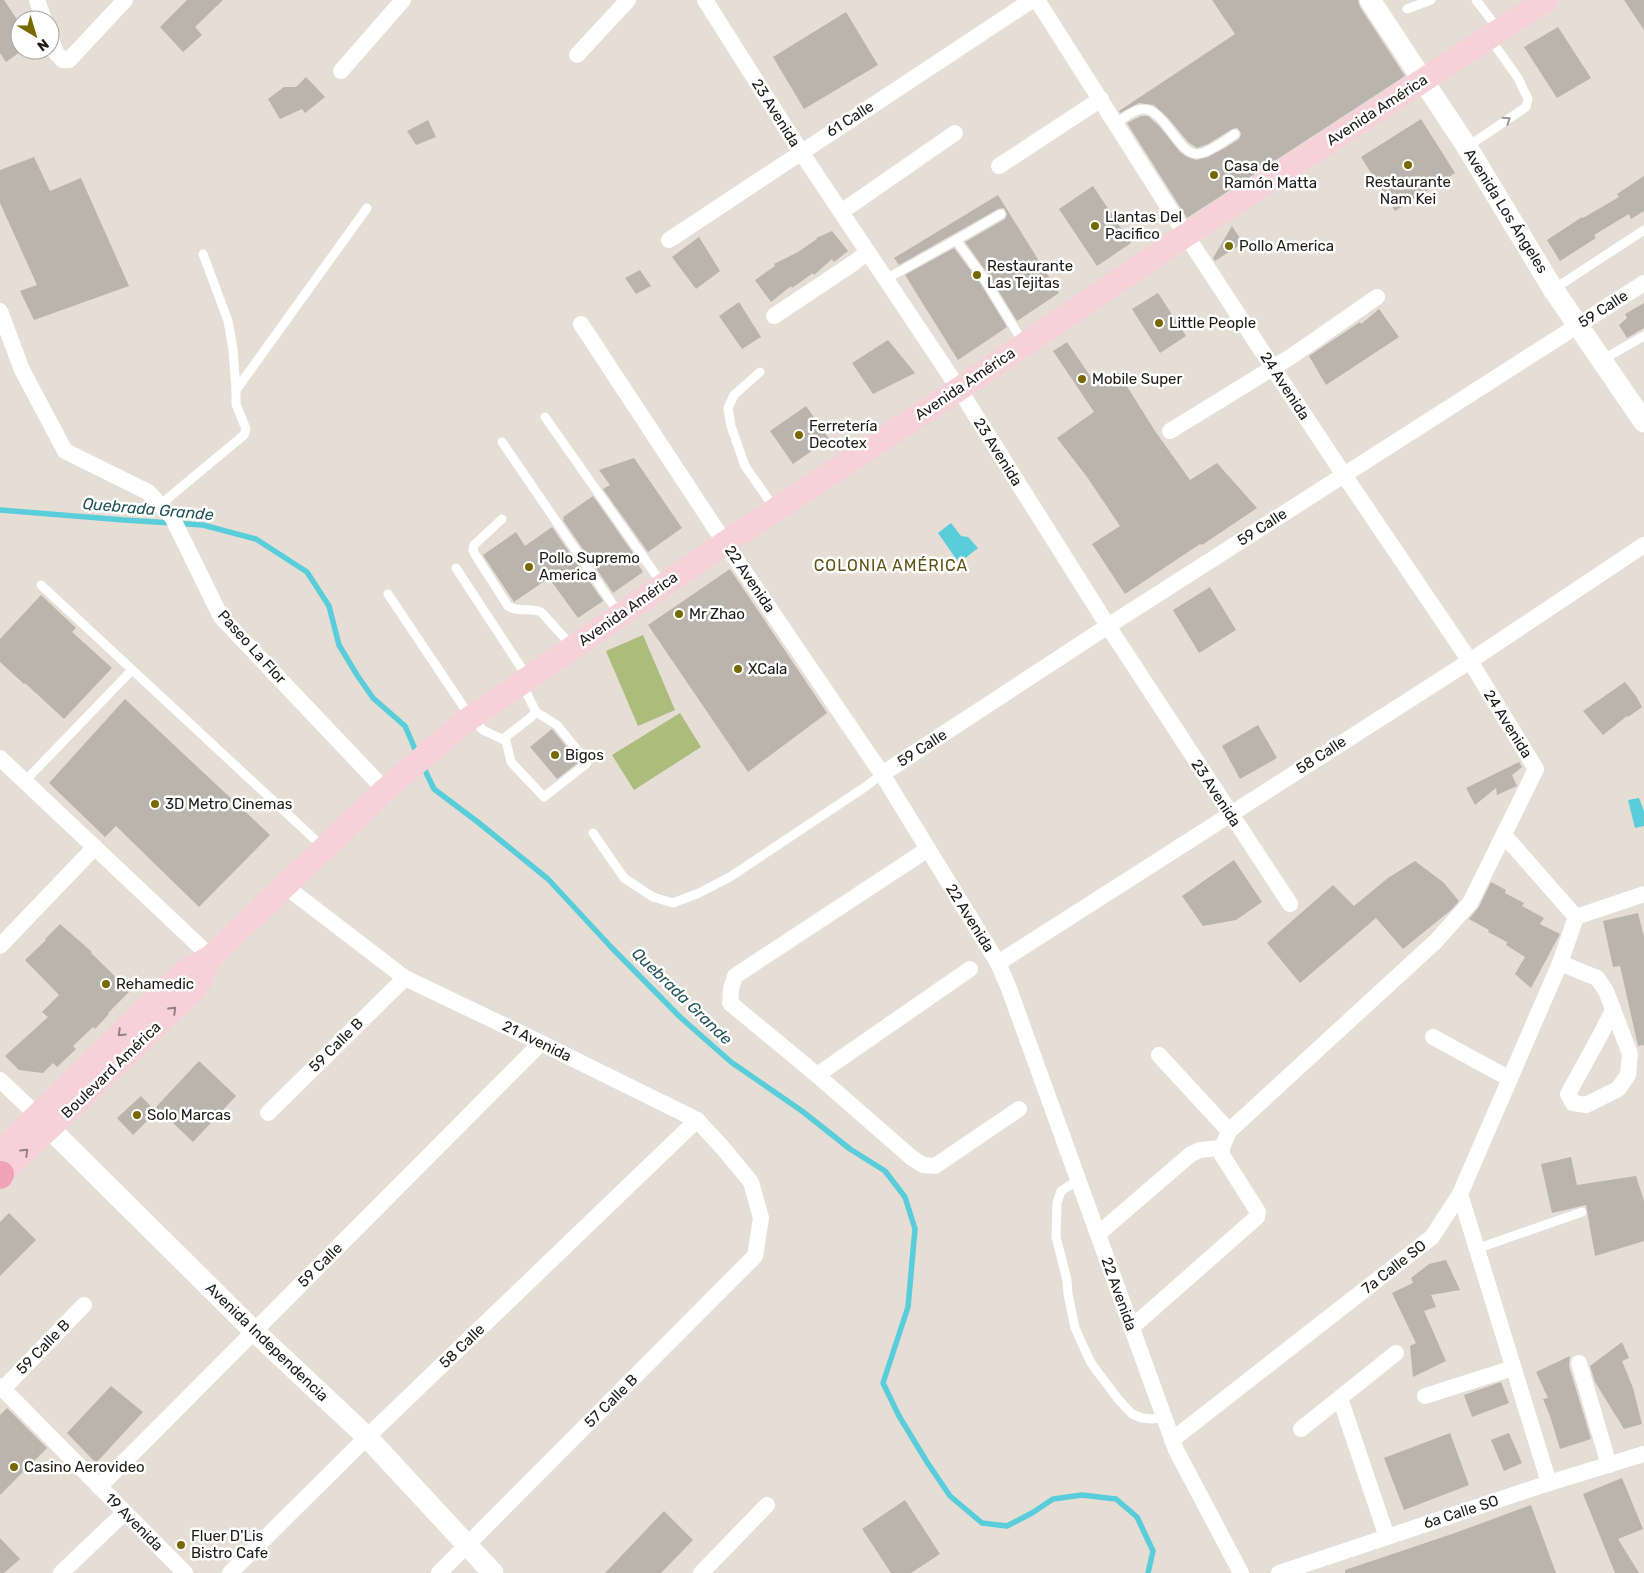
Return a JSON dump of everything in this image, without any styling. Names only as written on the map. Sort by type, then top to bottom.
[{"type":"main road","name":"Avenida América","points":[[390,786],[467,721],[725,543],[959,389],[1186,235],[1546,0]]},
{"type":"main road","name":"Boulevard América","points":[[0,1169],[184,972],[211,957],[390,786]]},
{"type":"street","points":[[60,57],[64,60],[69,60],[125,0]]},
{"type":"street","points":[[341,71],[403,0]]},
{"type":"street","points":[[577,55],[628,0]]},
{"type":"street","name":"23 Avenida","points":[[705,0],[801,152],[959,389],[1229,814],[1290,904]]},
{"type":"street","name":"61 Calle","points":[[669,240],[1032,0]]},
{"type":"street","name":"24 Avenida","points":[[1037,0],[1273,368],[1470,661],[1536,770],[1504,835]]},
{"type":"street","name":"Avenida Los Ángeles","points":[[1370,0],[1467,147],[1554,289],[1644,422]]},
{"type":"street","points":[[999,166],[1101,99]]},
{"type":"street","points":[[841,212],[955,134]]},
{"type":"street","points":[[774,316],[868,252]]},
{"type":"street","name":"59 Calle","points":[[882,774],[1108,626],[1644,283]]},
{"type":"street","points":[[1170,431],[1273,368],[1377,297]]},
{"type":"street","name":"Paseo La Flor","points":[[0,311],[22,370],[64,452],[148,492],[166,510],[221,616],[390,786]]},
{"type":"street","name":"22 Avenida","points":[[581,324],[725,543],[882,774],[998,963],[1008,986],[1172,1440],[1241,1573]]},
{"type":"street","name":"58 Calle","points":[[998,963],[1470,661],[1644,545]]},
{"type":"street","points":[[0,758],[211,957]]},
{"type":"street","points":[[1131,1328],[1258,1214],[1222,1155],[1222,1148],[1229,1132],[1436,941],[1470,903],[1504,835],[1576,917],[1644,894]]},
{"type":"street","points":[[0,946],[95,847]]},
{"type":"street","points":[[928,849],[735,976],[730,1003],[817,1075],[912,1158],[923,1165],[935,1166],[1019,1109]]},
{"type":"street","name":"21 Avenida","points":[[285,886],[405,978],[697,1120],[751,1182],[761,1218]]},
{"type":"street","name":"7a Calle SO","points":[[1172,1440],[1432,1238],[1460,1194],[1560,963],[1576,917]]},
{"type":"street","points":[[1560,963],[1597,978],[1606,991],[1630,1054],[1628,1075],[1618,1089],[1586,1105],[1573,1102],[1568,1094],[1613,1010]]},
{"type":"street","points":[[817,1075],[970,969]]},
{"type":"street","name":"59 Calle B","points":[[268,1113],[405,978]]},
{"type":"street","points":[[1433,1037],[1510,1078]]},
{"type":"street","name":"59 Calle","points":[[99,1488],[541,1043]]},
{"type":"street","points":[[1159,1055],[1229,1132]]},
{"type":"street","points":[[0,1080],[43,1122]]},
{"type":"street","name":"58 Calle","points":[[230,1573],[367,1437],[697,1120]]},
{"type":"street","name":"Avenida Independencia","points":[[43,1122],[254,1332],[367,1437],[493,1573]]},
{"type":"street","points":[[1098,1234],[1191,1154],[1200,1150],[1222,1148]]},
{"type":"street","points":[[1460,1194],[1549,1483]]},
{"type":"street","name":"57 Calle B","points":[[439,1573],[755,1256],[761,1218]]},
{"type":"street","name":"59 Calle B","points":[[2,1387],[84,1305]]},
{"type":"street","points":[[1301,1429],[1396,1353]]},
{"type":"street","points":[[1579,1362],[1609,1465]]},
{"type":"street","points":[[1425,1396],[1513,1368]]},
{"type":"street","name":"19 Avenida","points":[[2,1387],[99,1488],[185,1573]]},
{"type":"street","points":[[1340,1398],[1387,1537]]},
{"type":"street","name":"6a Calle SO","points":[[1279,1573],[1549,1483],[1644,1454]]},
{"type":"street","points":[[711,1570],[767,1505]]},
{"type":"street","points":[[60,1573],[124,1512]]},
{"type":"lane","points":[[1407,9],[1431,0]]},
{"type":"lane","points":[[1467,147],[1526,107],[1528,99],[1476,0]]},
{"type":"lane","points":[[1116,123],[1141,109],[1151,110],[1191,153],[1199,154],[1235,134]]},
{"type":"lane","points":[[236,390],[367,208]]},
{"type":"lane","points":[[886,279],[1001,214]]},
{"type":"lane","points":[[1554,289],[1644,230]]},
{"type":"lane","points":[[956,240],[985,280],[1024,345]]},
{"type":"lane","points":[[166,510],[244,435],[246,428],[236,404],[233,350],[228,321],[203,254]]},
{"type":"lane","points":[[1602,360],[1644,336]]},
{"type":"lane","points":[[760,372],[734,395],[728,408],[731,426],[745,466],[776,509]]},
{"type":"lane","points":[[544,417],[663,586]]},
{"type":"lane","points":[[502,442],[620,615]]},
{"type":"lane","points":[[502,520],[474,544],[473,550],[476,556],[508,606],[513,609],[541,612],[574,647]]},
{"type":"lane","points":[[388,594],[467,721],[503,739],[506,742],[511,762],[544,797],[587,762],[557,725],[536,712],[525,681],[456,568]]},
{"type":"lane","points":[[41,585],[324,848]]},
{"type":"lane","points":[[25,781],[132,670]]},
{"type":"lane","points":[[503,739],[536,712]]},
{"type":"lane","points":[[593,833],[624,878],[653,897],[673,903],[699,893],[730,877],[882,774]]},
{"type":"lane","points":[[1078,1180],[1062,1192],[1057,1203],[1056,1237],[1067,1280],[1075,1328],[1091,1363],[1118,1399],[1132,1414],[1152,1419],[1164,1417]]},
{"type":"lane","points":[[1476,1249],[1582,1212]]},
{"type":"green space","points":[[643,635],[675,710],[638,726],[606,651]]},
{"type":"green space","points":[[680,713],[701,747],[634,790],[612,755]]},
{"type":"water","points":[[951,523],[961,536],[968,537],[978,548],[959,563],[938,533]]},
{"type":"water","points":[[1639,798],[1644,811],[1644,826],[1635,828],[1628,800]]},
{"type":"building","points":[[0,0],[4,0],[11,10],[10,59],[6,62],[0,53]]},
{"type":"building","points":[[187,0],[223,0],[195,27],[202,35],[183,52],[160,27]]},
{"type":"building","name":"Casa de Ramón Matta","points":[[1212,0],[1358,0],[1360,7],[1405,76],[1187,218],[1127,123],[1141,116],[1148,116],[1160,127],[1180,152],[1196,160],[1208,157],[1239,139],[1240,131],[1237,128],[1232,129],[1208,144],[1197,148],[1188,142],[1169,119],[1154,105],[1139,103],[1120,113],[1119,111],[1235,34]]},
{"type":"building","points":[[1624,0],[1644,0],[1644,30]]},
{"type":"building","points":[[846,12],[878,65],[804,109],[773,57]]},
{"type":"building","points":[[1558,27],[1591,78],[1557,98],[1524,47]]},
{"type":"building","points":[[306,77],[325,97],[305,113],[302,109],[280,119],[268,99],[284,87],[296,87]]},
{"type":"building","name":"Restaurante Nam Kei","points":[[1421,119],[1455,173],[1395,211],[1361,157]]},
{"type":"building","points":[[428,120],[436,137],[416,145],[407,131]]},
{"type":"building","points":[[34,157],[50,191],[81,178],[129,286],[34,320],[20,291],[37,285],[0,203],[0,170]]},
{"type":"building","points":[[1644,176],[1644,211],[1631,219],[1629,214],[1594,235],[1596,238],[1560,261],[1547,240],[1582,217],[1619,197],[1617,194]]},
{"type":"building","name":"Llantas Del Pacifico","points":[[1093,186],[1131,243],[1097,266],[1059,209]]},
{"type":"building","points":[[998,195],[1059,293],[1017,321],[990,277],[965,242],[1005,219],[1007,214],[1004,208],[998,209],[899,265],[894,258]]},
{"type":"building","name":"Pollo America","points":[[1232,226],[1243,243],[1215,261],[1213,258]]},
{"type":"building","points":[[832,231],[848,251],[834,262],[832,259],[814,275],[813,273],[792,288],[791,286],[771,302],[755,280],[775,266],[774,264],[798,252],[816,238]]},
{"type":"building","points":[[699,237],[720,271],[696,289],[672,257]]},
{"type":"building","points":[[954,248],[980,283],[1007,327],[958,360],[905,275]]},
{"type":"building","points":[[640,270],[651,286],[636,294],[625,278]]},
{"type":"building","name":"Little People","points":[[1158,293],[1186,336],[1160,353],[1132,309]]},
{"type":"building","points":[[739,302],[761,337],[742,349],[719,316]]},
{"type":"building","points":[[1644,303],[1644,328],[1627,338],[1619,325],[1627,318],[1625,314]]},
{"type":"building","points":[[1379,309],[1399,337],[1326,385],[1309,356],[1360,322],[1361,324]]},
{"type":"building","points":[[888,340],[915,373],[873,394],[852,363]]},
{"type":"building","points":[[1067,342],[1097,386],[1118,372],[1155,431],[1190,480],[1217,463],[1257,508],[1125,594],[1092,544],[1120,526],[1087,477],[1057,438],[1094,412],[1053,351]]},
{"type":"building","name":"Ferretería Decotex","points":[[806,406],[829,439],[793,464],[770,431]]},
{"type":"building","points":[[634,458],[682,528],[648,552],[603,489],[610,485],[599,470]]},
{"type":"building","points":[[593,496],[638,560],[636,561],[643,572],[613,593],[563,520],[563,517]]},
{"type":"building","name":"Pollo Supremo America","points":[[552,527],[603,601],[578,618],[549,578],[514,602],[483,555],[516,532],[525,546]]},
{"type":"building","name":"XCala","points":[[730,569],[827,713],[748,772],[648,625]]},
{"type":"building","points":[[1210,587],[1236,630],[1199,653],[1173,610]]},
{"type":"building","points":[[41,595],[76,628],[72,632],[112,668],[64,719],[0,662],[0,639]]},
{"type":"building","points":[[1625,682],[1642,707],[1603,735],[1583,711]]},
{"type":"building","name":"3D Metro Cinemas","points":[[125,699],[270,835],[199,907],[116,826],[105,837],[49,783]]},
{"type":"building","points":[[1258,725],[1277,758],[1240,779],[1222,746]]},
{"type":"building","name":"Bigos","points":[[552,729],[579,762],[557,779],[530,747]]},
{"type":"building","points":[[1519,762],[1522,767],[1512,775],[1517,786],[1497,795],[1496,788],[1475,805],[1466,788]]},
{"type":"building","points":[[1234,860],[1262,902],[1236,920],[1203,926],[1182,896]]},
{"type":"building","points":[[1415,861],[1443,882],[1459,901],[1451,910],[1403,949],[1376,918],[1300,983],[1267,943],[1333,885],[1354,906],[1388,878]]},
{"type":"building","points":[[1491,882],[1506,890],[1505,893],[1524,903],[1522,906],[1544,918],[1540,924],[1560,934],[1531,988],[1515,974],[1525,957],[1506,945],[1507,942],[1469,919],[1479,907]]},
{"type":"building","points":[[1638,913],[1644,937],[1644,1045],[1638,1046],[1620,966],[1613,967],[1603,921]]},
{"type":"building","points":[[60,924],[92,952],[130,991],[95,1029],[93,1027],[73,1046],[76,1049],[57,1067],[53,1063],[43,1073],[19,1070],[5,1056],[48,1017],[42,1012],[59,995],[25,960]]},
{"type":"building","points":[[199,1061],[236,1096],[193,1142],[156,1107]]},
{"type":"building","name":"Solo Marcas","points":[[141,1096],[156,1112],[133,1135],[117,1118]]},
{"type":"building","points":[[1571,1157],[1577,1185],[1636,1176],[1644,1201],[1644,1241],[1595,1256],[1586,1205],[1552,1213],[1541,1164]]},
{"type":"building","points":[[9,1213],[36,1240],[0,1276],[0,1222]]},
{"type":"building","points":[[1446,1260],[1460,1290],[1431,1295],[1436,1307],[1424,1311],[1446,1361],[1413,1377],[1410,1346],[1416,1343],[1392,1293],[1413,1283],[1411,1278],[1429,1264]]},
{"type":"building","points":[[1622,1342],[1629,1358],[1622,1361],[1633,1388],[1642,1424],[1624,1429],[1595,1382],[1590,1366]]},
{"type":"building","points":[[1570,1356],[1569,1366],[1591,1439],[1560,1449],[1543,1399],[1548,1398],[1536,1372]]},
{"type":"building","points":[[1501,1382],[1509,1403],[1472,1417],[1464,1395]]},
{"type":"building","points":[[111,1386],[143,1412],[96,1463],[67,1433]]},
{"type":"building","name":"Casino Aerovideo","points":[[7,1408],[47,1448],[0,1495],[0,1415]]},
{"type":"building","points":[[1450,1433],[1469,1485],[1404,1510],[1384,1458]]},
{"type":"building","points":[[1509,1433],[1522,1463],[1504,1471],[1491,1440]]},
{"type":"building","points":[[1622,1478],[1643,1529],[1618,1539],[1639,1573],[1615,1573],[1583,1494]]},
{"type":"building","points":[[905,1500],[940,1554],[911,1573],[891,1573],[862,1529]]},
{"type":"building","points":[[1531,1505],[1556,1573],[1345,1573],[1345,1570]]},
{"type":"building","points":[[664,1511],[693,1540],[661,1573],[605,1573]]},
{"type":"building","points":[[0,1538],[20,1559],[4,1573],[0,1573]]},
{"type":"waterway","name":"Quebrada Grande","points":[[0,510],[203,525],[256,539],[307,572],[329,606],[339,645],[357,675],[373,698],[405,726],[418,756]]},
{"type":"waterway","name":"Quebrada Grande","points":[[422,764],[434,789],[548,879],[680,1017],[731,1062],[802,1111],[850,1149],[885,1171],[905,1197],[915,1229],[908,1307],[883,1383],[899,1416],[950,1496],[982,1523],[1007,1526],[1053,1499],[1082,1495],[1116,1499],[1137,1517],[1153,1551],[1148,1573]]},
{"type":"place","name":"Restaurante Nam Kei","points":[[1408,165]]},
{"type":"place","name":"Casa de Ramón Matta","points":[[1214,175]]},
{"type":"place","name":"Llantas Del Pacifico","points":[[1095,226]]},
{"type":"place","name":"Pollo America","points":[[1229,246]]},
{"type":"place","name":"Restaurante Las Tejitas","points":[[977,275]]},
{"type":"place","name":"Little People","points":[[1159,323]]},
{"type":"place","name":"Mobile Super","points":[[1082,379]]},
{"type":"place","name":"Ferretería Decotex","points":[[799,435]]},
{"type":"place","name":"Pollo Supremo America","points":[[529,567]]},
{"type":"place","name":"Mr Zhao","points":[[679,614]]},
{"type":"place","name":"XCala","points":[[738,669]]},
{"type":"place","name":"Bigos","points":[[555,755]]},
{"type":"place","name":"3D Metro Cinemas","points":[[155,804]]},
{"type":"place","name":"Rehamedic","points":[[106,984]]},
{"type":"place","name":"Solo Marcas","points":[[137,1115]]},
{"type":"place","name":"Casino Aerovideo","points":[[14,1467]]},
{"type":"place","name":"Fluer D'Lis Bistro Cafe","points":[[181,1545]]},
{"type":"district","name":"COLONIA AMÉRICA","points":[[891,565]]}]
